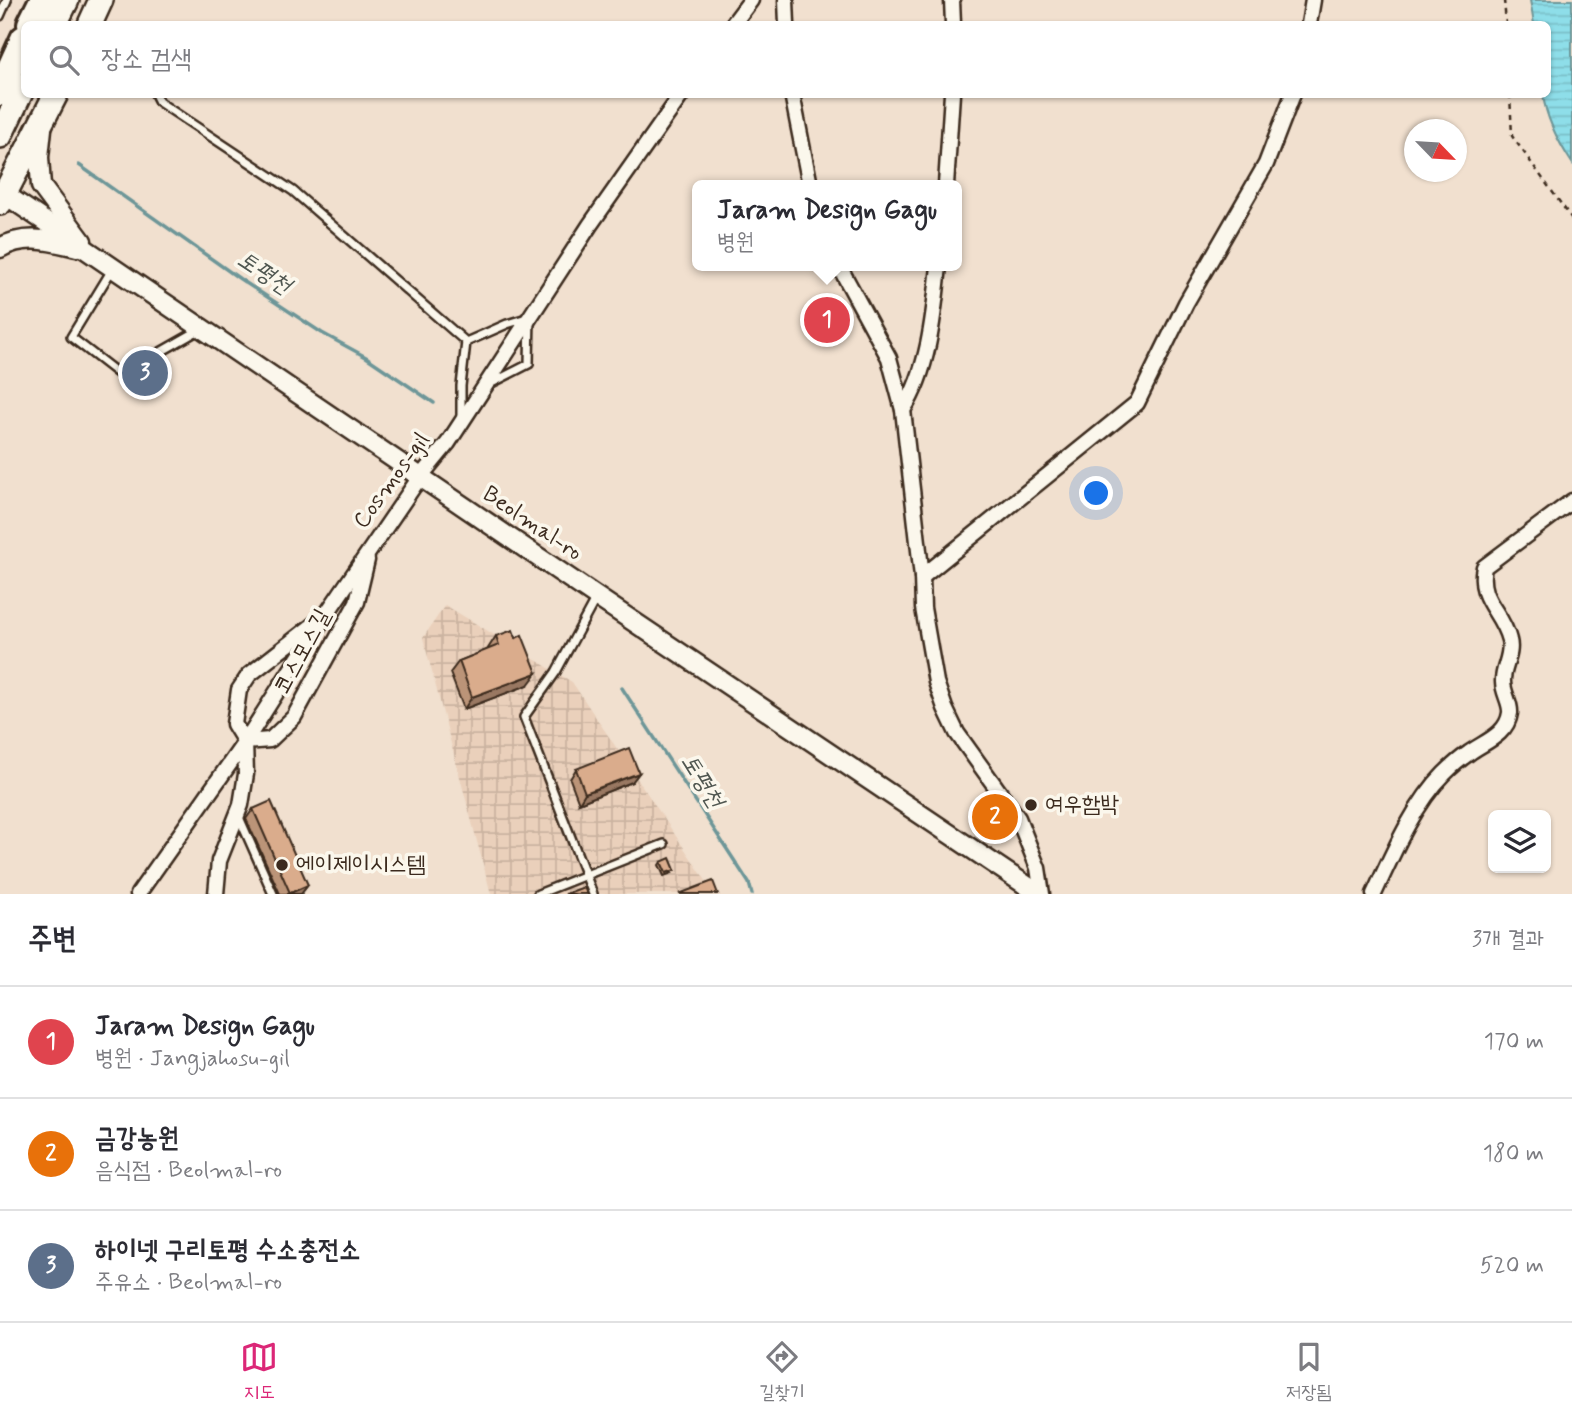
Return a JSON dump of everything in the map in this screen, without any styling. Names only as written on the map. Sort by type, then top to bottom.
[{"type":"highway","points":[[32,21],[43,0]]},
{"type":"highway","points":[[56,21],[66,0]]},
{"type":"highway","points":[[92,21],[102,0]]},
{"type":"highway","points":[[0,92],[21,46]]},
{"type":"highway","points":[[0,136],[21,92]]},
{"type":"highway","points":[[1,196],[53,98]]},
{"type":"street","points":[[735,21],[751,0]]},
{"type":"street","points":[[786,0],[787,21]]},
{"type":"street","points":[[953,0],[953,21]]},
{"type":"street","points":[[1309,21],[1312,0]]},
{"type":"street","name":"Cosmos-gil","points":[[138,894],[245,742],[369,552],[420,477],[448,443],[597,214],[679,98]]},
{"type":"street","points":[[793,98],[809,180]]},
{"type":"street","points":[[946,180],[952,98]]},
{"type":"street","points":[[922,577],[1137,403],[1186,303],[1266,164],[1291,98]]},
{"type":"street","points":[[43,120],[38,157],[41,186],[88,249]]},
{"type":"street","name":"Beolmal-ro","points":[[1,196],[88,249],[597,597],[1040,894]]},
{"type":"street","points":[[0,248],[28,239],[43,239],[88,249]]},
{"type":"street","points":[[842,271],[889,358],[903,410],[922,577],[923,608],[936,682],[945,708],[969,750],[1018,818],[1038,868],[1040,894]]},
{"type":"street","points":[[903,410],[912,396],[932,330],[938,271]]},
{"type":"street","points":[[1374,894],[1424,799],[1444,774],[1506,726],[1510,712],[1502,679],[1510,650],[1509,640],[1485,596],[1481,580],[1484,567],[1572,500]]},
{"type":"street","name":"코스모스길","points":[[245,742],[270,740],[294,717],[359,597],[369,552]]},
{"type":"street","name":"코스모스길","points":[[216,894],[219,861],[237,813],[247,774],[245,742],[234,724],[243,681],[326,616]]},
{"type":"lane","points":[[0,16],[7,0]]},
{"type":"lane","points":[[157,98],[159,102],[293,191],[466,342]]},
{"type":"lane","points":[[114,267],[71,337],[120,375],[203,328]]},
{"type":"lane","points":[[466,342],[530,317],[529,364],[484,388]]},
{"type":"lane","points":[[461,420],[461,386],[466,342]]},
{"type":"lane","points":[[593,894],[524,717],[556,672],[597,597]]},
{"type":"lane","points":[[237,813],[273,894]]},
{"type":"lane","points":[[538,894],[664,844]]},
{"type":"path","points":[[1504,0],[1506,21]]},
{"type":"path","points":[[1510,98],[1512,136],[1572,219]]},
{"type":"shaded area","points":[[445,605],[572,682],[715,894],[491,894],[423,638]]},
{"type":"water","points":[[1530,0],[1572,0],[1572,163],[1554,130],[1544,98],[1551,98],[1551,21],[1534,21]]},
{"type":"building","points":[[513,630],[516,638],[522,635],[537,673],[472,697],[459,661],[499,645],[496,636]]},
{"type":"building","points":[[629,748],[639,773],[585,793],[576,769]]},
{"type":"building","points":[[271,801],[308,885],[290,893],[253,809]]},
{"type":"building","points":[[670,858],[675,870],[666,873],[661,862]]},
{"type":"building","points":[[713,881],[718,894],[679,894]]},
{"type":"building","points":[[584,887],[587,894],[565,894]]},
{"type":"waterway","name":"토평천","points":[[79,165],[240,279],[322,333],[366,357],[434,403]]},
{"type":"waterway","name":"토평천","points":[[622,688],[749,883],[752,894]]},
{"type":"place","name":"Jaram Design Gagu","points":[[827,320]]},
{"type":"place","name":"하이넷 구리토평 수소충전소","points":[[145,373]]},
{"type":"place","name":"여우함박","points":[[1031,805]]},
{"type":"place","name":"금강농원","points":[[995,817]]},
{"type":"place","name":"에이제이시스템","points":[[282,865]]}]
